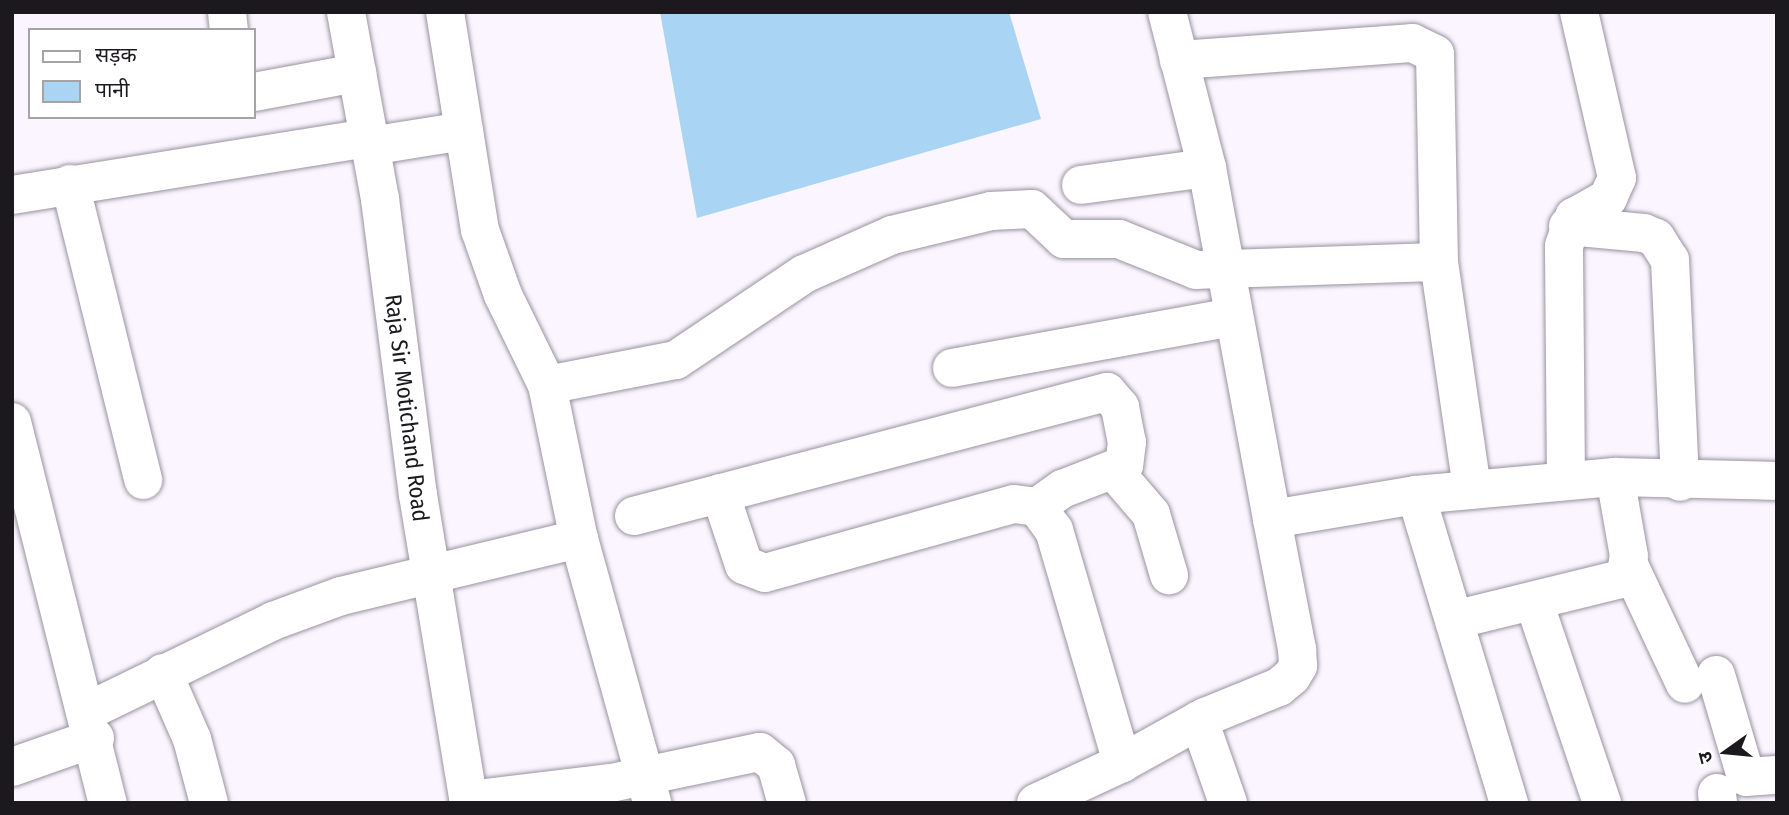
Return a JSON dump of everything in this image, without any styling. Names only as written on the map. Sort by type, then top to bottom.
[{"type":"street","name":"Raja Sir Motichand Road","points":[[346,12],[370,142],[461,800]]},
{"type":"street","points":[[445,12],[474,201],[489,262],[547,385],[579,539],[648,790]]},
{"type":"street","points":[[1036,803],[1122,763],[1199,720],[1279,688],[1298,666],[1207,168],[1167,12]]},
{"type":"street","points":[[1566,481],[1564,246],[1568,226],[1582,210],[1608,198],[1617,178],[1579,12]]},
{"type":"street","points":[[1180,60],[1412,43],[1435,54],[1438,262],[1472,489]]},
{"type":"street","points":[[256,92],[357,74]]},
{"type":"street","points":[[12,195],[70,184],[464,131]]},
{"type":"street","points":[[1081,186],[1207,168]]},
{"type":"street","points":[[70,184],[143,480]]},
{"type":"street","points":[[547,385],[677,360],[804,274],[892,235],[976,213],[1032,209],[1064,239],[1119,239],[1181,267],[1226,272],[1438,262]]},
{"type":"street","points":[[1568,226],[1643,233],[1656,238],[1670,260],[1680,482]]},
{"type":"street","points":[[952,368],[1233,317]]},
{"type":"street","points":[[634,516],[1097,391],[1107,392],[1120,407],[1128,454],[1125,466],[1115,472],[1062,489],[1037,508]]},
{"type":"street","points":[[12,422],[21,503],[91,725],[108,803]]},
{"type":"street","points":[[1115,472],[1151,514],[1169,575]]},
{"type":"street","points":[[1615,477],[1630,567],[1700,680],[1746,777],[1777,775]]},
{"type":"street","points":[[1272,519],[1416,495],[1615,477],[1680,482],[1777,481]]},
{"type":"street","points":[[720,493],[744,565],[765,573],[1014,504],[1037,508],[1054,530],[1122,763]]},
{"type":"street","points":[[1416,495],[1509,803]]},
{"type":"street","points":[[12,767],[91,725],[163,673],[285,617],[429,572],[579,539]]},
{"type":"street","points":[[1454,620],[1618,582],[1630,567]]},
{"type":"street","points":[[1534,602],[1602,803]]},
{"type":"street","points":[[163,673],[192,738],[208,803]]},
{"type":"street","points":[[1199,720],[1228,803]]},
{"type":"street","points":[[461,800],[648,790],[760,752],[776,765],[787,803]]},
{"type":"water","points":[[660,12],[1009,12],[1041,119],[697,218]]}]
